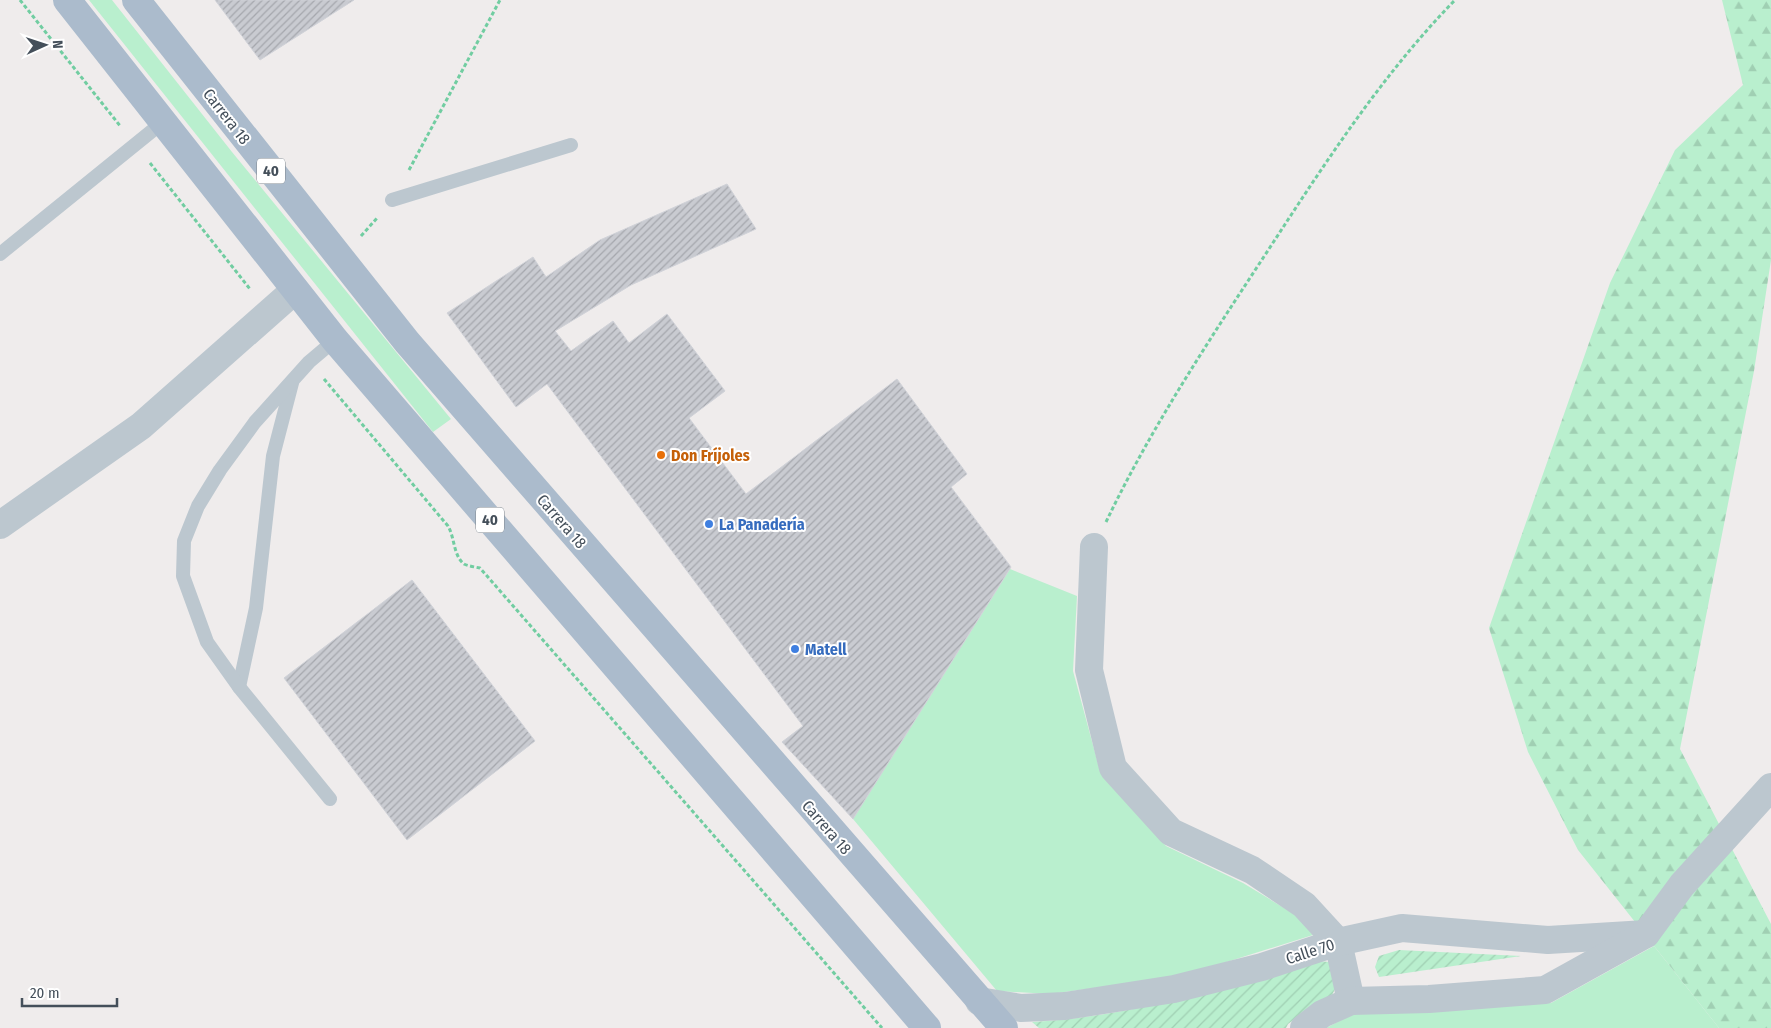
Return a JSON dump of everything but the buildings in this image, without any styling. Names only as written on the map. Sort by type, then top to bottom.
[{"type":"main road","name":"40","points":[[67,0],[335,340],[927,1028]]},
{"type":"main road","name":"Carrera 18","points":[[136,0],[407,342],[1004,1028]]},
{"type":"street","points":[[0,525],[141,426],[295,290]]},
{"type":"street","points":[[1094,547],[1089,670],[1113,768],[1171,832],[1252,870],[1304,905],[1338,942],[1350,1000]]},
{"type":"street","points":[[1304,1028],[1322,1014],[1350,1000],[1429,999],[1545,990],[1646,934],[1682,885],[1771,787]]},
{"type":"street","name":"Calle 70","points":[[979,1001],[1021,1008],[1065,1006],[1174,989],[1262,967],[1338,942],[1402,928],[1548,940],[1646,934]]},
{"type":"lane","points":[[0,254],[134,143],[163,122]]},
{"type":"lane","points":[[392,200],[571,144]]},
{"type":"lane","points":[[330,799],[239,687],[207,642],[183,576],[184,541],[198,506],[220,470],[255,422],[309,362],[335,340]]},
{"type":"lane","points":[[239,687],[256,608],[273,456],[293,380]]},
{"type":"path","points":[[20,0],[270,314]]},
{"type":"path","points":[[337,256],[367,231],[392,200],[500,0]]},
{"type":"path","points":[[1094,547],[1131,469],[1175,395],[1270,246],[1367,102],[1455,0]]},
{"type":"path","points":[[309,362],[448,526],[453,534],[457,555],[466,565],[480,568],[882,1028]]},
{"type":"green space","points":[[89,0],[112,0],[232,152],[451,419],[433,432]]},
{"type":"green space","points":[[1722,0],[1771,0],[1771,260],[1754,371],[1680,749],[1771,924],[1771,1028],[1719,1028],[1578,850],[1528,752],[1489,628],[1610,283],[1675,150],[1743,85]]},
{"type":"green space","points":[[1010,569],[1077,596],[1073,671],[1100,771],[1166,846],[1243,883],[1299,917],[1313,935],[1182,976],[1050,994],[997,991],[853,819]]},
{"type":"green space","points":[[1654,946],[1719,1028],[1326,1028],[1353,1014],[1551,1003]]},
{"type":"green space","points":[[1399,950],[1521,956],[1379,977],[1375,967],[1379,956]]},
{"type":"green space","points":[[1318,961],[1329,962],[1336,987],[1331,997],[1314,1005],[1288,1024],[1286,1028],[1039,1028],[1032,1022],[1069,1019],[1141,1007]]},
{"type":"place","name":"Don Fríjoles","points":[[661,455]]},
{"type":"place","name":"La Panadería","points":[[709,524]]},
{"type":"place","name":"Matell","points":[[795,649]]}]
